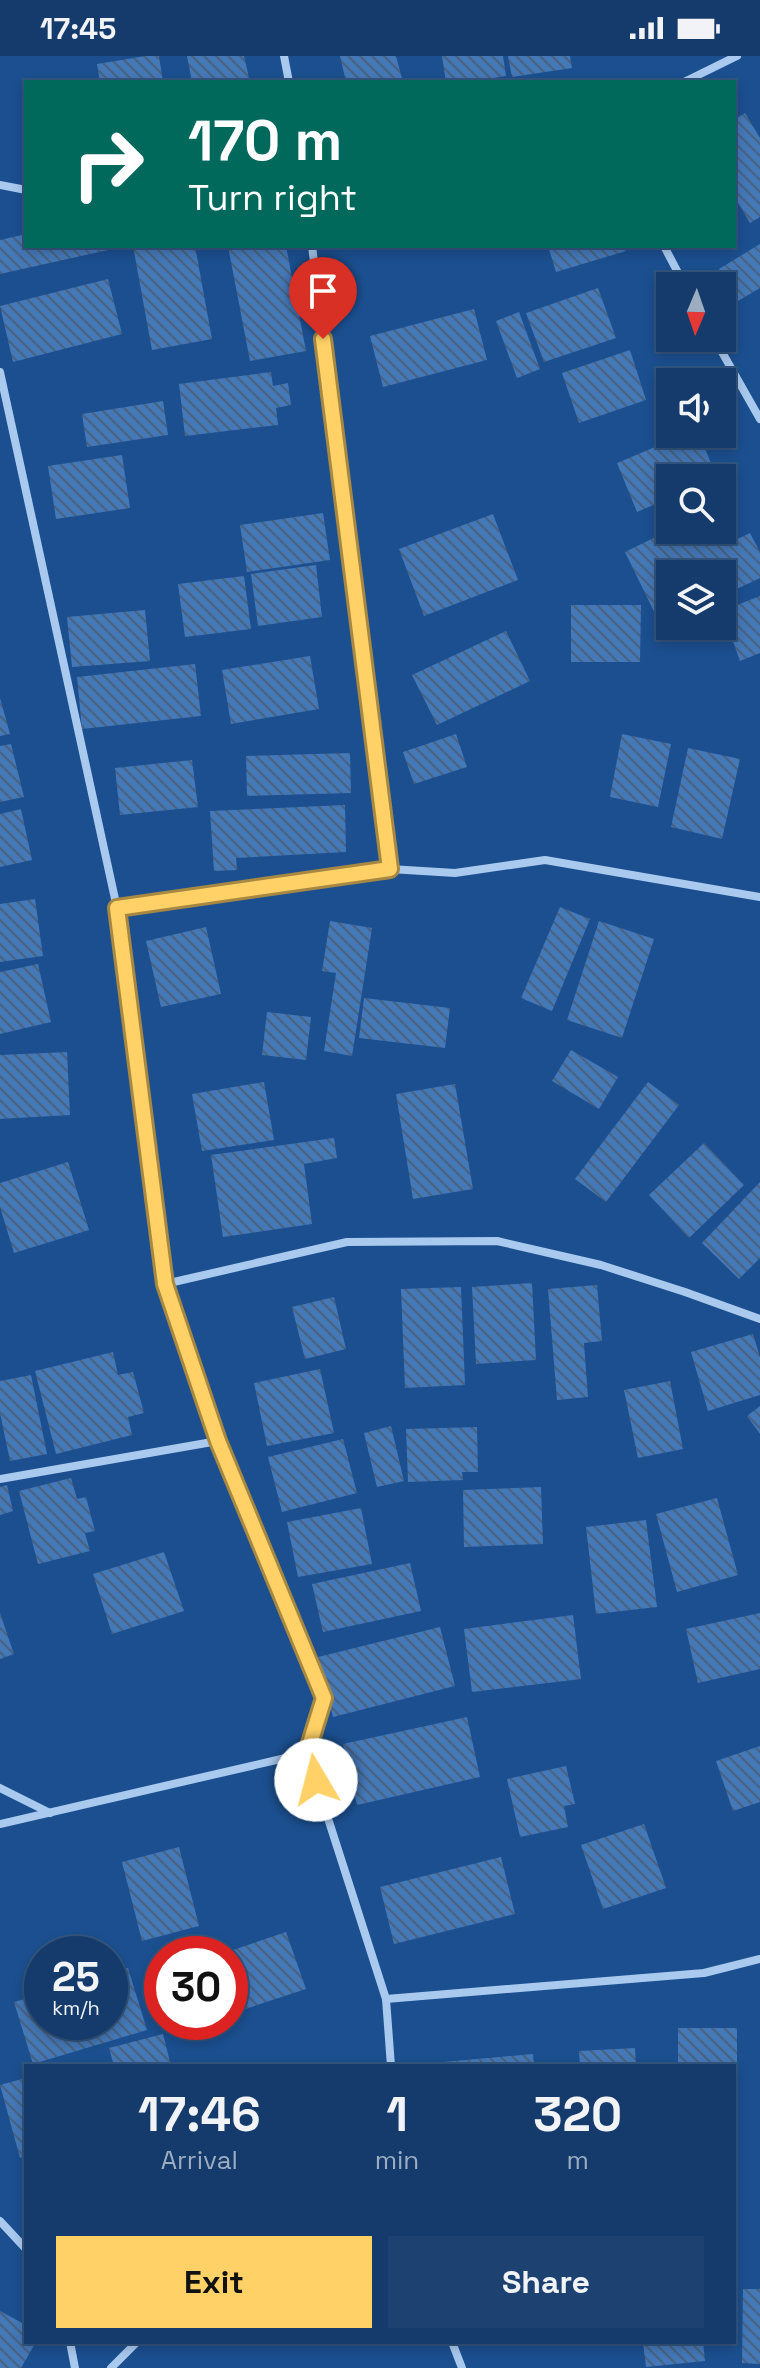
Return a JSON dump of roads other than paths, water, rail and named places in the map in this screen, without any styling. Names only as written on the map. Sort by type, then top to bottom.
[{"type":"street","points":[[284,56],[289,80]]},
{"type":"street","points":[[688,80],[737,56]]},
{"type":"street","points":[[0,185],[24,190]]},
{"type":"street","points":[[312,248],[390,869]]},
{"type":"street","points":[[665,248],[678,272]]},
{"type":"street","points":[[722,352],[760,419]]},
{"type":"street","points":[[0,372],[117,908],[165,1284],[218,1441],[324,1698],[307,1753],[386,1999],[391,2064]]},
{"type":"street","points":[[117,908],[390,869],[455,873],[545,860],[760,897]]},
{"type":"street","points":[[165,1284],[347,1242],[497,1241],[601,1265],[760,1319]]},
{"type":"street","points":[[0,1479],[218,1441]]},
{"type":"street","points":[[0,1824],[307,1753]]},
{"type":"street","points":[[0,1788],[51,1814]]},
{"type":"street","points":[[386,1999],[704,1973],[760,1959]]},
{"type":"street","points":[[0,2221],[24,2247]]},
{"type":"street","points":[[70,2344],[75,2368]]},
{"type":"street","points":[[111,2368],[135,2344]]},
{"type":"street","points":[[453,2344],[462,2368]]}]
